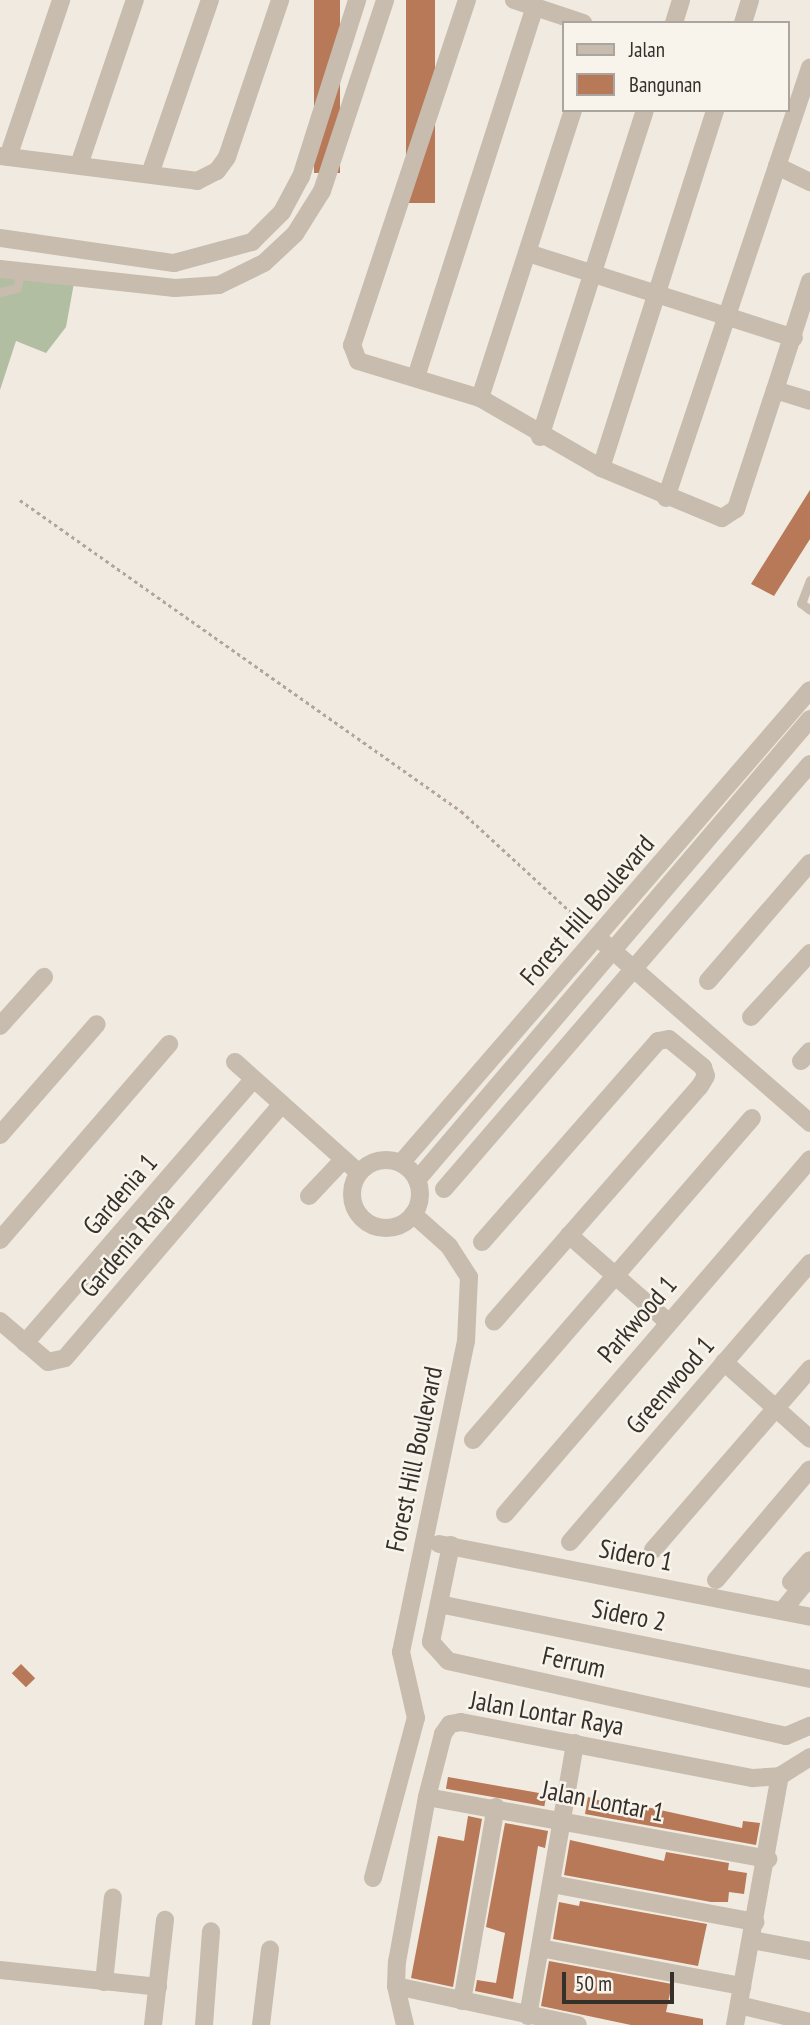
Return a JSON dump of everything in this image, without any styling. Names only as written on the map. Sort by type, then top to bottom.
[{"type":"street","points":[[61,0],[4,156],[197,181],[227,158],[280,0]]},
{"type":"street","points":[[79,165],[135,0]]},
{"type":"street","points":[[150,174],[209,0]]},
{"type":"street","points":[[0,238],[174,264],[252,242],[282,212],[301,177],[357,0]]},
{"type":"street","points":[[0,269],[175,288],[219,285],[264,263],[295,234],[322,191],[385,0]]},
{"type":"street","points":[[467,0],[352,345],[364,366],[416,377],[480,398],[540,437],[601,468],[666,498],[722,518],[736,509],[794,338],[810,281]]},
{"type":"street","points":[[514,0],[577,21]]},
{"type":"street","points":[[675,21],[681,0]]},
{"type":"street","points":[[744,21],[750,0]]},
{"type":"street","points":[[416,377],[535,7]]},
{"type":"street","points":[[666,498],[810,67]]},
{"type":"street","points":[[480,398],[572,112]]},
{"type":"street","points":[[540,437],[644,112]]},
{"type":"street","points":[[601,468],[714,112]]},
{"type":"street","points":[[777,166],[810,182]]},
{"type":"street","points":[[528,253],[657,297],[727,314],[794,338]]},
{"type":"street","points":[[775,390],[810,401]]},
{"type":"street","name":"Forest Hill Boulevard","points":[[417,1180],[810,690]]},
{"type":"street","name":"Forest Hill Boulevard","points":[[401,1163],[606,944],[810,719]]},
{"type":"street","points":[[444,1189],[810,764]]},
{"type":"street","points":[[708,981],[810,863]]},
{"type":"street","points":[[606,944],[632,971],[810,1123]]},
{"type":"street","points":[[751,1017],[810,953]]},
{"type":"street","points":[[0,1027],[44,977]]},
{"type":"street","points":[[0,1135],[97,1024]]},
{"type":"street","points":[[482,1242],[664,1038],[702,1067],[706,1076],[700,1086],[494,1321]]},
{"type":"street","points":[[0,1240],[169,1044]]},
{"type":"street","points":[[235,1062],[359,1173]]},
{"type":"street","name":"Gardenia 1","points":[[25,1343],[254,1079]]},
{"type":"street","name":"Gardenia Raya","points":[[0,1321],[48,1362],[65,1358],[282,1104]]},
{"type":"street","points":[[473,1440],[752,1118]]},
{"type":"street","name":"Parkwood 1","points":[[505,1514],[810,1159]]},
{"type":"street","points":[[309,1196],[343,1160]]},
{"type":"street","points":[[378,1161],[401,1163],[417,1180],[413,1214],[393,1227],[361,1217],[352,1196],[359,1173],[378,1161]]},
{"type":"street","name":"Forest Hill Boulevard","points":[[373,1878],[416,1718],[401,1652],[466,1342],[469,1277],[449,1246],[413,1214]]},
{"type":"street","points":[[569,1235],[668,1322]]},
{"type":"street","name":"Greenwood 1","points":[[570,1542],[810,1263]]},
{"type":"street","points":[[724,1362],[810,1439]]},
{"type":"street","points":[[653,1550],[810,1369]]},
{"type":"street","points":[[716,1580],[810,1469]]},
{"type":"street","name":"Sidero 1","points":[[424,1542],[451,1545],[810,1617]]},
{"type":"street","name":"Ferrum","points":[[451,1545],[430,1642],[448,1661],[786,1736],[810,1726]]},
{"type":"street","points":[[784,1590],[810,1560]]},
{"type":"street","points":[[782,1611],[810,1577]]},
{"type":"street","name":"Sidero 2","points":[[439,1604],[810,1679]]},
{"type":"street","name":"Jalan Lontar Raya","points":[[405,2025],[396,1986],[427,1797],[443,1734],[456,1722],[753,1778],[780,1776]]},
{"type":"street","points":[[528,2016],[564,1820],[575,1743]]},
{"type":"street","points":[[735,2025],[768,1859],[780,1776],[810,1757]]},
{"type":"street","name":"Jalan Lontar 1","points":[[427,1797],[496,1807],[768,1859]]},
{"type":"street","points":[[463,2001],[496,1807]]},
{"type":"street","points":[[552,1884],[755,1922]]},
{"type":"street","points":[[104,1982],[113,1897]]},
{"type":"street","points":[[153,2025],[165,1920]]},
{"type":"street","points":[[204,2025],[211,1931]]},
{"type":"street","points":[[752,1940],[810,1951]]},
{"type":"street","points":[[540,1948],[743,1986]]},
{"type":"street","points":[[261,2025],[270,1950]]},
{"type":"street","points":[[0,1970],[158,1987]]},
{"type":"street","points":[[396,1986],[578,2025]]},
{"type":"street","points":[[739,2006],[810,2022]]},
{"type":"lane","points":[[0,292],[17,288],[20,272]]},
{"type":"lane","points":[[810,580],[801,603],[810,610]]},
{"type":"path","points":[[20,500],[461,811],[606,944]]},
{"type":"green space","points":[[0,274],[74,283],[66,327],[46,353],[16,341],[0,390]]},
{"type":"building","points":[[314,0],[340,0],[340,173],[314,173]]},
{"type":"building","points":[[406,0],[435,0],[435,203],[406,203]]},
{"type":"building","points":[[810,490],[810,539],[774,596],[751,584]]},
{"type":"building","points":[[21,1664],[35,1678],[26,1687],[12,1673]]},
{"type":"building","points":[[448,1777],[546,1794],[544,1806],[446,1789]]},
{"type":"building","points":[[588,1797],[641,1813],[642,1806],[742,1828],[743,1821],[760,1823],[756,1845],[585,1814]]},
{"type":"building","points":[[468,1816],[482,1819],[453,1987],[411,1978],[438,1836],[464,1841]]},
{"type":"building","points":[[505,1823],[548,1831],[545,1848],[538,1846],[513,1999],[475,1991],[477,1980],[496,1983],[505,1933],[486,1927]]},
{"type":"building","points":[[570,1840],[664,1861],[666,1852],[729,1863],[728,1870],[747,1873],[744,1894],[729,1892],[728,1902],[711,1902],[564,1875]]},
{"type":"building","points":[[580,1901],[707,1924],[698,1966],[553,1939],[559,1902],[579,1906]]},
{"type":"building","points":[[549,1961],[672,1984],[666,2012],[703,2019],[703,2025],[631,2025],[541,2006]]}]
